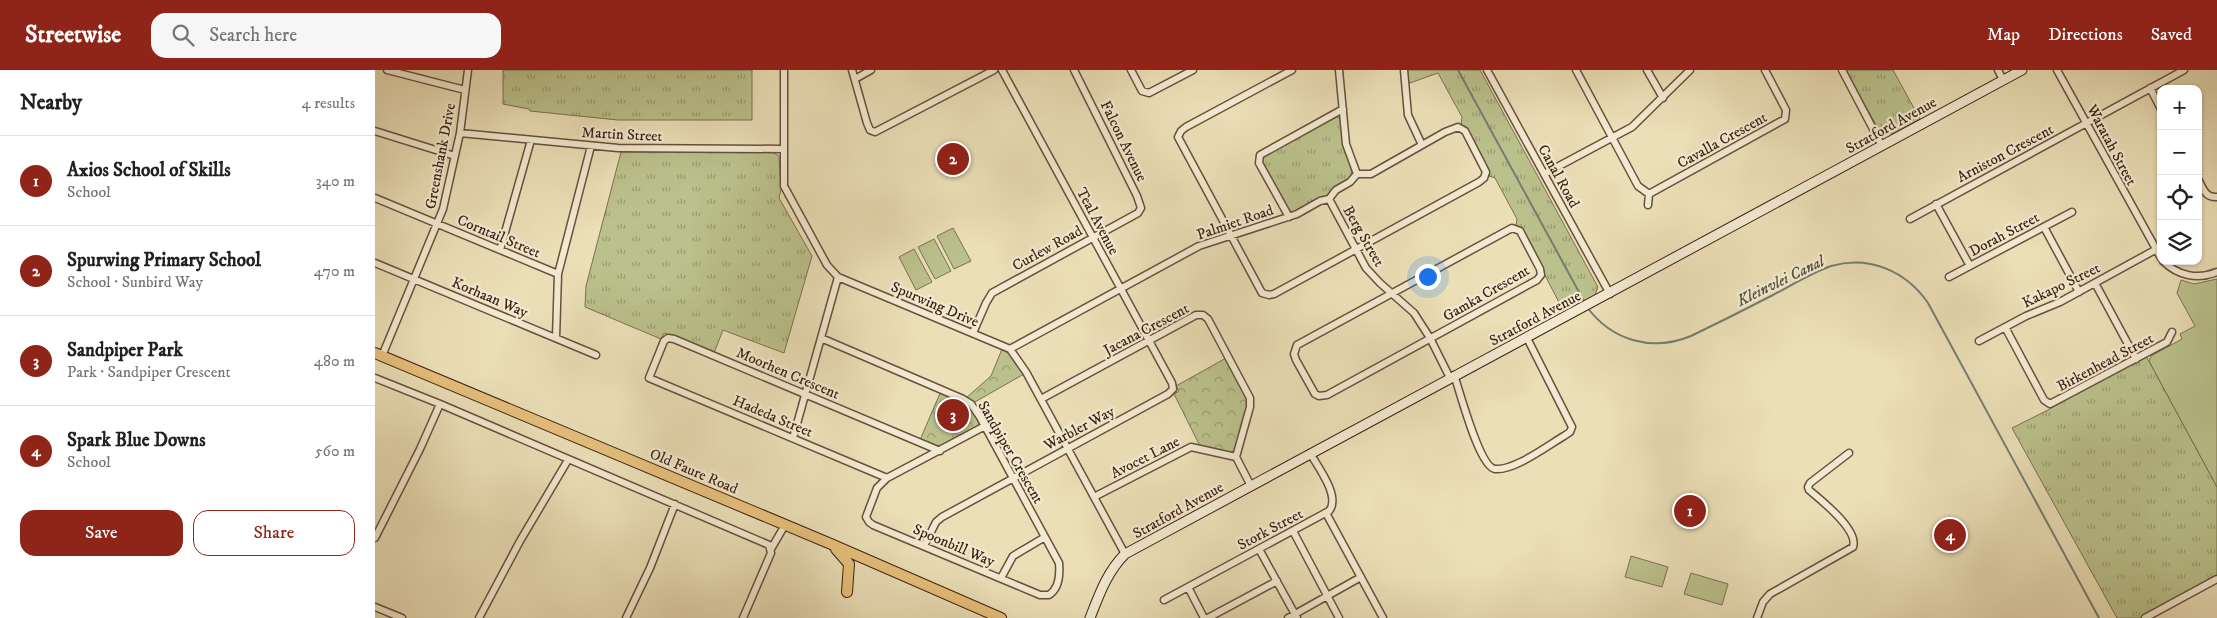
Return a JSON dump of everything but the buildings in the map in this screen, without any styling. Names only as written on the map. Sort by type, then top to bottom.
[{"type":"main road","name":"Old Faure Road","points":[[379,355],[831,544],[1001,618]]},
{"type":"main road","points":[[831,544],[849,564],[847,592]]},
{"type":"street","points":[[387,70],[465,90]]},
{"type":"street","name":"Greenshank Drive","points":[[379,355],[415,279],[438,224],[448,192],[460,133],[468,70]]},
{"type":"street","name":"Spurwing Drive","points":[[784,70],[783,180],[786,192],[827,265],[838,277],[1011,349]]},
{"type":"street","points":[[852,70],[868,127],[873,132],[878,132],[993,70]]},
{"type":"street","points":[[855,79],[871,70]]},
{"type":"street","name":"Teal Avenue","points":[[1002,70],[1172,383]]},
{"type":"street","name":"Falcon Avenue","points":[[1074,70],[1137,196]]},
{"type":"street","points":[[1131,70],[1142,91],[1149,93],[1193,70]]},
{"type":"street","points":[[1293,70],[1186,127],[1179,134],[1179,141],[1262,293],[1269,295],[1354,248]]},
{"type":"street","points":[[1339,70],[1347,144],[1357,174]]},
{"type":"street","points":[[1404,70],[1408,115],[1422,145]]},
{"type":"street","name":"Canal Road","points":[[1487,70],[1609,294]]},
{"type":"street","points":[[1575,70],[1639,186],[1649,194],[1648,205]]},
{"type":"street","points":[[1647,70],[1663,98]]},
{"type":"street","points":[[1544,174],[1632,127],[1690,70]]},
{"type":"street","name":"Cavalla Crescent","points":[[1649,194],[1783,121],[1787,114],[1786,110],[1765,70]]},
{"type":"street","points":[[1842,70],[1882,146]]},
{"type":"street","points":[[1998,70],[2003,80]]},
{"type":"street","name":"Stratford Avenue","points":[[1090,618],[1103,584],[1125,554],[1452,377],[1600,300],[2022,70]]},
{"type":"street","name":"Waratah Street","points":[[2057,70],[2157,253]]},
{"type":"street","name":"Arniston Crescent","points":[[1910,218],[2184,70]]},
{"type":"street","points":[[2150,88],[2157,101]]},
{"type":"street","points":[[1289,217],[1259,163],[1260,154],[1343,109]]},
{"type":"street","name":"Palmiet Road","points":[[1011,349],[1199,246],[1289,217],[1320,202],[1329,200],[1337,190],[1350,182],[1357,174],[1371,174],[1454,128],[1461,128],[1465,131],[1485,169],[1484,178],[1354,248]]},
{"type":"street","points":[[375,131],[455,156]]},
{"type":"street","name":"Martin Street","points":[[460,133],[591,146],[668,149],[784,149]]},
{"type":"street","points":[[500,250],[531,140]]},
{"type":"street","points":[[556,338],[558,274],[591,146]]},
{"type":"street","points":[[2202,186],[2206,194],[2211,197],[2217,197]]},
{"type":"street","name":"Curlew Road","points":[[973,333],[986,303],[993,293],[1138,213],[1141,205],[1137,196]]},
{"type":"street","name":"Corntail Street","points":[[375,198],[558,274]]},
{"type":"street","name":"Berg Street","points":[[1329,200],[1354,248],[1372,276],[1414,313],[1430,338],[1452,377],[1475,439],[1488,466],[1493,469],[1501,469],[1519,462],[1564,436],[1570,432],[1572,427],[1527,338]]},
{"type":"street","points":[[1936,204],[1970,266]]},
{"type":"street","name":"Dorah Street","points":[[1949,277],[2072,212]]},
{"type":"street","points":[[2043,227],[2079,292]]},
{"type":"street","name":"Gamka Crescent","points":[[1393,293],[1510,229],[1520,231],[1540,269],[1539,278],[1430,338]]},
{"type":"street","name":"Kakapo Street","points":[[1979,341],[2079,292],[2155,250]]},
{"type":"street","name":"Korhaan Way","points":[[375,263],[596,355]]},
{"type":"street","name":"Waratah Street","points":[[2168,265],[2173,270],[2186,275],[2199,276],[2217,272]]},
{"type":"street","points":[[793,438],[838,277]]},
{"type":"street","points":[[2095,283],[2136,359]]},
{"type":"street","points":[[1393,293],[1297,345],[1294,354],[1296,360],[1315,394],[1319,396],[1327,395],[1430,338]]},
{"type":"street","name":"Jacana Crescent","points":[[1041,399],[1196,315],[1203,315],[1208,319],[1251,401],[1235,457]]},
{"type":"street","name":"Birkenhead Street","points":[[2005,328],[2044,400],[2050,404],[2167,342],[2172,332]]},
{"type":"street","name":"Moorhen Crescent","points":[[649,378],[664,341],[671,338],[940,450]]},
{"type":"street","name":"Sandpiper Crescent","points":[[821,338],[963,398],[975,408],[1059,563],[1059,578],[1052,593],[1040,595]]},
{"type":"street","points":[[1011,349],[1017,356],[1041,399],[1125,554]]},
{"type":"street","points":[[375,378],[764,542],[771,549]]},
{"type":"street","name":"Hadeda Street","points":[[649,378],[887,478]]},
{"type":"street","name":"Warbler Way","points":[[925,546],[939,519],[1170,393],[1173,389],[1172,383]]},
{"type":"street","points":[[375,538],[440,404]]},
{"type":"street","points":[[887,478],[985,426]]},
{"type":"street","name":"Avocet Lane","points":[[1094,497],[1187,448],[1195,447],[1235,457]]},
{"type":"street","name":"Stork Street","points":[[1164,600],[1326,513],[1333,507],[1334,497],[1310,453]]},
{"type":"street","points":[[1757,618],[1763,602],[1770,594],[1853,547],[1855,540],[1851,532],[1827,504],[1809,490],[1808,487],[1810,483],[1849,453]]},
{"type":"street","points":[[1235,457],[1251,486]]},
{"type":"street","points":[[479,618],[520,541],[568,460]]},
{"type":"street","name":"Spoonbill Way","points":[[887,478],[877,488],[867,512],[869,522],[1040,595]]},
{"type":"street","points":[[626,618],[650,568],[675,504]]},
{"type":"street","points":[[1326,513],[1383,618]]},
{"type":"street","points":[[743,618],[771,549],[785,525]]},
{"type":"street","points":[[1293,531],[1339,618]]},
{"type":"street","points":[[1001,578],[1013,556],[1045,537]]},
{"type":"street","points":[[1259,549],[1296,616]]},
{"type":"street","points":[[1288,618],[1296,616],[1327,596],[1361,578]]},
{"type":"street","points":[[2145,618],[2217,579]]},
{"type":"street","points":[[1208,618],[1277,581]]},
{"type":"street","points":[[1188,587],[1204,618]]},
{"type":"street","points":[[375,607],[402,618]]},
{"type":"green space","points":[[503,70],[752,70],[752,120],[618,120],[530,111],[529,109],[503,104]]},
{"type":"green space","points":[[1407,70],[1480,70],[1598,287],[1595,295],[1564,312],[1521,229],[1516,226],[1517,219],[1495,178],[1489,176],[1488,170],[1466,129],[1461,125],[1462,117],[1438,73],[1410,83]]},
{"type":"green space","points":[[1845,70],[1893,70],[1920,119],[1892,134],[1880,132]]},
{"type":"green space","points":[[1336,116],[1341,120],[1344,148],[1352,166],[1351,175],[1326,197],[1295,212],[1290,212],[1262,162],[1262,157]]},
{"type":"green space","points":[[621,152],[772,152],[779,156],[781,190],[779,198],[812,256],[784,353],[723,330],[714,353],[664,333],[661,339],[585,307],[586,286]]},
{"type":"green space","points":[[953,228],[971,261],[954,269],[937,236]]},
{"type":"green space","points":[[934,239],[951,271],[935,279],[918,247]]},
{"type":"green space","points":[[914,249],[932,282],[916,290],[899,257]]},
{"type":"green space","points":[[2217,279],[2217,487],[2149,361],[2151,356],[2182,339],[2180,334],[2195,326],[2177,293],[2181,280],[2194,284]]},
{"type":"green space","points":[[1002,349],[1012,356],[1024,374],[973,403],[966,398],[991,376]]},
{"type":"green space","points":[[2145,354],[2217,487],[2217,576],[2140,618],[2117,618],[2012,428],[2046,411]]},
{"type":"green space","points":[[1226,358],[1248,401],[1235,450],[1229,453],[1200,446],[1174,394],[1179,391],[1176,386]]},
{"type":"green space","points":[[941,391],[971,407],[979,422],[978,426],[941,447],[920,440]]},
{"type":"green space","points":[[1631,556],[1668,567],[1662,587],[1625,577]]},
{"type":"green space","points":[[1691,573],[1728,584],[1722,605],[1684,594]]},
{"type":"waterway","name":"Kleinvlei Canal","points":[[1458,70],[1585,303]]},
{"type":"waterway","name":"Kleinvlei Canal","points":[[1587,307],[1597,319],[1621,335],[1648,343],[1662,343],[1691,336],[1831,266],[1845,263],[1873,264],[1898,274],[1909,282],[1928,303],[2099,618]]},
{"type":"place","name":"Spurwing Primary School","points":[[953,159]]},
{"type":"place","name":"Sandpiper Park","points":[[953,415]]},
{"type":"place","name":"Axios School of Skills","points":[[1690,511]]},
{"type":"place","name":"Spark Blue Downs","points":[[1950,535]]}]
